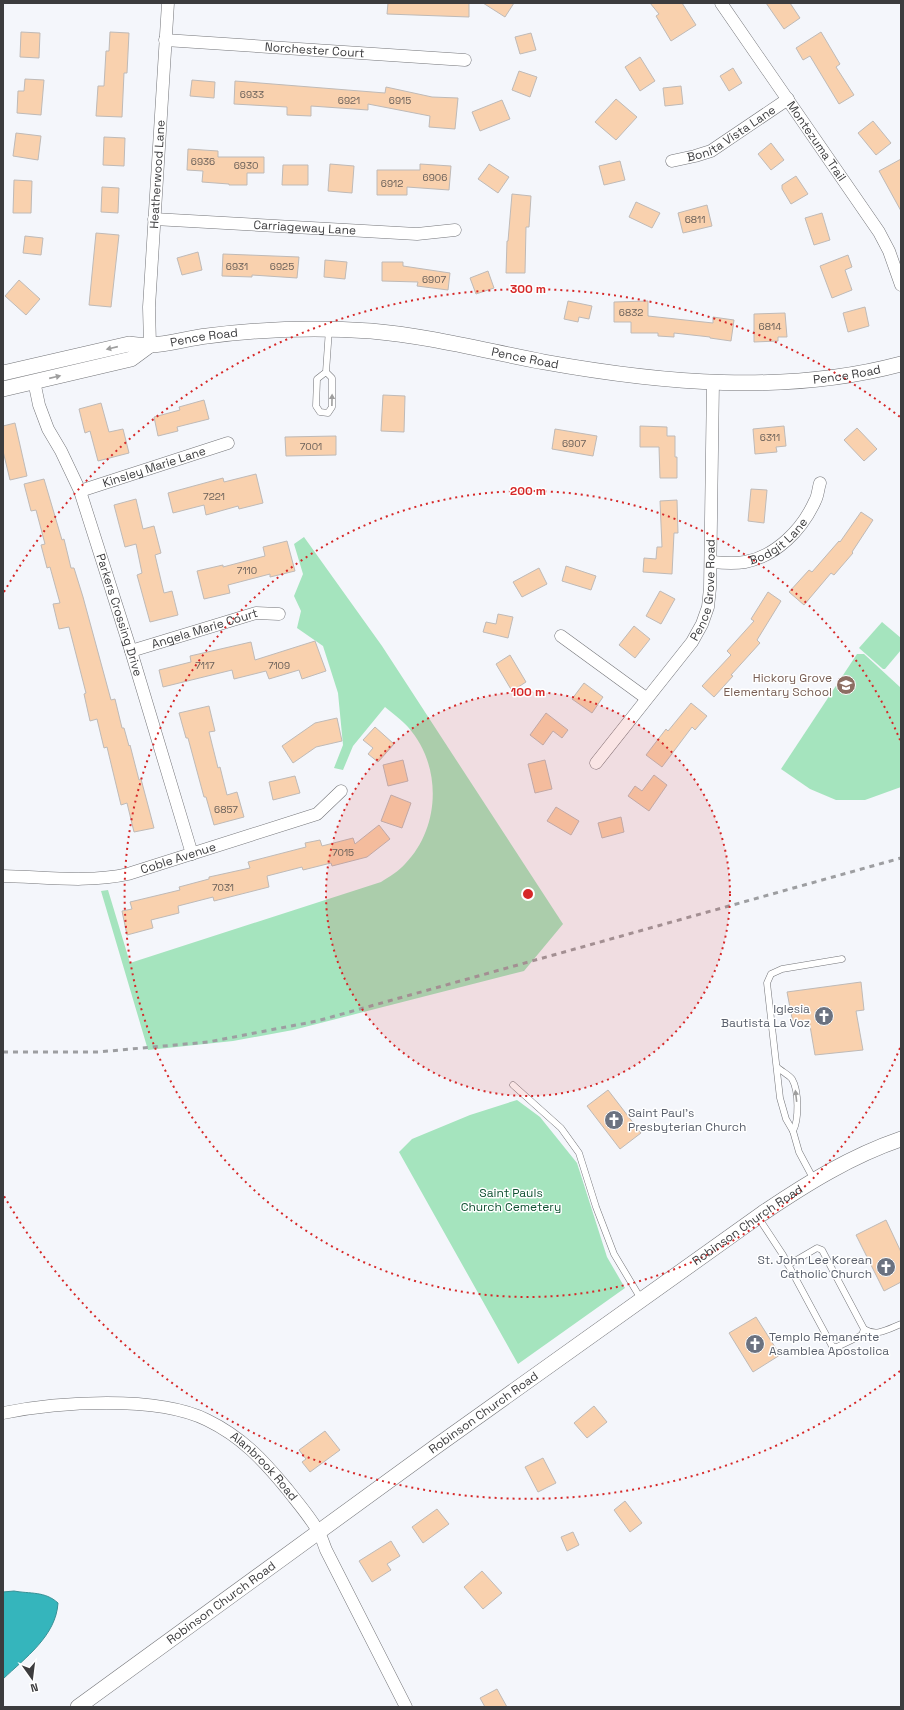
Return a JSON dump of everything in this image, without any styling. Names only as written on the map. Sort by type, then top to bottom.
[{"type":"street","name":"Heatherwood Lane","points":[[150,346],[149,307],[168,3]]},
{"type":"street","name":"Montezuma Trail","points":[[721,3],[879,232],[889,251],[901,285]]},
{"type":"street","name":"Norchester Court","points":[[165,40],[465,60]]},
{"type":"street","name":"Bonita Vista Lane","points":[[672,160],[695,156],[711,151],[788,99]]},
{"type":"street","name":"Carriageway Lane","points":[[154,219],[417,234],[455,230]]},
{"type":"street","name":"Pence Road","points":[[3,373],[129,344],[150,346],[205,336],[261,330],[329,329],[371,331],[407,336],[453,343],[544,362],[655,378],[712,382],[767,383],[835,377],[901,364]]},
{"type":"street","name":"Pence Road","points":[[3,389],[131,359],[150,346]]},
{"type":"street","name":"Parkers Crossing Drive","points":[[34,381],[39,405],[48,429],[65,457],[80,492],[131,651],[192,854]]},
{"type":"street","name":"Pence Grove Road","points":[[596,763],[646,698],[692,642],[702,624],[708,607],[711,562],[712,382]]},
{"type":"street","name":"Kinsley Marie Lane","points":[[80,492],[228,444]]},
{"type":"street","name":"Bodgit Lane","points":[[711,562],[729,564],[758,559],[782,545],[807,515],[816,500],[820,483]]},
{"type":"street","name":"Angela Marie Court","points":[[131,651],[256,612],[279,614]]},
{"type":"street","points":[[561,636],[646,698]]},
{"type":"street","name":"Coble Avenue","points":[[3,876],[109,878],[128,874],[317,814],[341,791]]},
{"type":"street","name":"Robinson Church Road","points":[[78,1707],[456,1432],[758,1217],[814,1180],[862,1154],[901,1139]]},
{"type":"street","name":"Alanbrook Road","points":[[3,1413],[20,1409],[135,1403],[172,1408],[206,1419],[236,1437],[260,1456],[319,1532],[326,1550],[406,1707]]},
{"type":"lane","points":[[326,372],[332,378],[332,407],[328,412],[320,412],[316,406],[317,379],[326,372],[329,329]]},
{"type":"lane","points":[[814,1180],[799,1152],[793,1131],[786,1119],[780,1098],[767,983],[771,974],[782,969],[842,959]]},
{"type":"lane","points":[[777,1068],[792,1079],[795,1089],[798,1111],[797,1124],[793,1131]]},
{"type":"lane","points":[[513,1085],[561,1128],[579,1153],[596,1207],[614,1254],[641,1301]]},
{"type":"lane","points":[[758,1217],[788,1265],[832,1346],[837,1347],[862,1335],[864,1329]]},
{"type":"lane","points":[[788,1265],[817,1248],[822,1250],[864,1329],[879,1333],[901,1324]]},
{"type":"green space","points":[[304,537],[382,646],[563,924],[524,971],[293,1030],[233,1041],[148,1050],[101,891],[108,890],[130,963],[381,882],[405,864],[417,849],[431,814],[433,796],[427,759],[419,742],[408,727],[385,707],[353,746],[343,770],[334,768],[343,745],[338,693],[323,646],[297,628],[301,611],[294,596],[303,574],[294,544]]},
{"type":"green space","points":[[882,622],[901,638],[901,650],[885,669],[883,669],[859,648]]},
{"type":"green space","points":[[857,654],[864,654],[901,688],[901,787],[865,800],[836,800],[810,789],[781,769]]},
{"type":"green space","name":"Saint Pauls Church Cemetery","points":[[517,1100],[540,1117],[577,1163],[607,1257],[625,1288],[518,1364],[399,1152],[412,1139],[470,1115]]},
{"type":"water","points":[[14,1591],[48,1596],[58,1603],[52,1626],[46,1636],[30,1654],[3,1679],[3,1592]]},
{"type":"building","points":[[388,3],[469,3],[469,17],[387,14]]},
{"type":"building","points":[[483,3],[514,3],[505,17]]},
{"type":"building","points":[[650,3],[682,3],[696,25],[671,41],[656,16],[659,14]]},
{"type":"building","points":[[766,3],[790,3],[800,18],[784,29]]},
{"type":"building","points":[[21,32],[40,33],[39,58],[20,57]]},
{"type":"building","points":[[110,32],[129,33],[127,73],[124,73],[122,117],[96,116],[98,86],[104,86],[106,51],[109,51]]},
{"type":"building","points":[[821,32],[840,64],[836,67],[854,95],[839,104],[810,56],[803,60],[796,48]]},
{"type":"building","points":[[531,33],[536,50],[520,54],[515,37]]},
{"type":"building","points":[[640,57],[655,81],[640,91],[625,67]]},
{"type":"building","points":[[733,68],[742,83],[729,91],[720,76]]},
{"type":"building","points":[[519,71],[537,77],[530,97],[512,90]]},
{"type":"building","points":[[25,79],[44,80],[41,115],[17,113],[18,91],[24,91]]},
{"type":"building","points":[[192,80],[215,82],[214,98],[190,96]]},
{"type":"building","points":[[235,81],[385,93],[386,87],[432,97],[458,98],[455,129],[429,127],[430,116],[368,104],[368,110],[311,106],[311,116],[287,115],[287,107],[234,104]]},
{"type":"building","points":[[681,86],[683,104],[665,106],[663,88]]},
{"type":"building","points":[[616,99],[637,117],[616,140],[595,122]]},
{"type":"building","points":[[502,100],[510,119],[480,131],[472,112]]},
{"type":"building","points":[[873,121],[891,143],[876,155],[858,133]]},
{"type":"building","points":[[16,133],[41,136],[38,160],[13,156]]},
{"type":"building","points":[[104,137],[125,138],[124,166],[103,165]]},
{"type":"building","points":[[771,143],[784,160],[771,170],[758,154]]},
{"type":"building","points":[[188,149],[218,151],[218,157],[264,157],[264,173],[247,173],[247,185],[202,182],[203,171],[187,170]]},
{"type":"building","points":[[901,159],[901,211],[879,171]]},
{"type":"building","points":[[620,161],[625,180],[604,185],[599,166]]},
{"type":"building","points":[[330,164],[354,166],[352,193],[328,191]]},
{"type":"building","points":[[420,164],[451,166],[449,190],[407,187],[407,195],[377,195],[377,170],[420,170]]},
{"type":"building","points":[[489,164],[509,177],[498,193],[478,179]]},
{"type":"building","points":[[283,165],[308,165],[308,185],[282,185]]},
{"type":"building","points":[[796,176],[808,194],[791,204],[782,189],[782,185]]},
{"type":"building","points":[[14,180],[32,181],[31,213],[13,213]]},
{"type":"building","points":[[102,187],[119,188],[118,213],[101,212]]},
{"type":"building","points":[[512,194],[531,196],[529,227],[526,227],[525,273],[506,273],[507,241]]},
{"type":"building","points":[[636,202],[660,213],[652,228],[629,217]]},
{"type":"building","points":[[707,205],[712,226],[683,233],[678,213]]},
{"type":"building","points":[[822,213],[830,240],[814,245],[805,218]]},
{"type":"building","points":[[96,233],[119,235],[111,307],[89,305]]},
{"type":"building","points":[[25,236],[43,238],[41,255],[23,253]]},
{"type":"building","points":[[198,252],[202,270],[182,275],[177,258]]},
{"type":"building","points":[[223,254],[299,257],[297,278],[252,275],[252,277],[222,276]]},
{"type":"building","points":[[848,255],[852,267],[845,270],[852,290],[832,298],[820,266]]},
{"type":"building","points":[[325,260],[347,262],[345,279],[324,277]]},
{"type":"building","points":[[382,262],[403,262],[403,266],[450,273],[448,290],[417,286],[418,282],[382,281]]},
{"type":"building","points":[[488,271],[494,288],[476,294],[470,278]]},
{"type":"building","points":[[19,280],[40,299],[26,315],[5,296]]},
{"type":"building","points":[[568,301],[592,306],[589,319],[579,317],[578,322],[564,319]]},
{"type":"building","points":[[648,301],[648,316],[713,323],[713,317],[734,320],[731,341],[674,333],[674,337],[658,336],[658,333],[631,333],[631,322],[614,322],[614,302]]},
{"type":"building","points":[[865,307],[869,326],[848,332],[843,313]]},
{"type":"building","points":[[785,313],[787,337],[778,337],[778,341],[754,342],[754,314]]},
{"type":"building","points":[[383,395],[405,396],[404,432],[381,431]]},
{"type":"building","points":[[204,400],[209,419],[177,427],[178,431],[158,436],[154,417],[180,410],[179,407]]},
{"type":"building","points":[[101,403],[109,432],[123,429],[129,453],[98,461],[90,431],[85,433],[79,409]]},
{"type":"building","points":[[15,423],[27,476],[10,480],[3,451],[3,426]]},
{"type":"building","points":[[640,426],[667,427],[667,436],[675,436],[677,478],[660,478],[659,447],[640,447]]},
{"type":"building","points":[[784,426],[786,446],[776,447],[777,452],[755,454],[753,429]]},
{"type":"building","points":[[857,428],[877,449],[864,461],[844,440]]},
{"type":"building","points":[[555,429],[597,436],[593,456],[552,449]]},
{"type":"building","points":[[336,436],[336,455],[286,456],[285,437]]},
{"type":"building","points":[[256,474],[263,503],[239,509],[238,506],[206,515],[204,505],[173,513],[168,493],[223,478],[224,482]]},
{"type":"building","points":[[44,479],[62,540],[64,539],[71,568],[74,568],[83,597],[111,700],[115,699],[122,728],[124,728],[129,746],[130,745],[139,780],[141,779],[154,828],[134,832],[127,803],[121,805],[107,747],[104,748],[97,719],[90,721],[84,694],[86,693],[69,627],[59,629],[53,604],[60,603],[50,567],[47,568],[41,545],[45,544],[36,510],[31,511],[24,484]]},
{"type":"building","points":[[751,489],[767,490],[764,523],[748,521]]},
{"type":"building","points":[[136,499],[143,529],[154,526],[161,553],[155,555],[164,593],[172,591],[178,615],[150,622],[137,575],[142,573],[136,544],[125,547],[114,505]]},
{"type":"building","points":[[677,500],[678,533],[674,533],[672,574],[643,572],[644,558],[656,559],[657,547],[662,547],[660,501]]},
{"type":"building","points":[[861,512],[873,520],[852,552],[853,553],[834,575],[831,573],[804,605],[789,592],[809,570],[812,572],[839,541],[840,542]]},
{"type":"building","points":[[287,541],[295,571],[270,577],[270,574],[228,585],[230,593],[204,599],[197,571],[223,565],[223,567],[265,556],[263,547]]},
{"type":"building","points":[[566,566],[596,576],[591,590],[562,581]]},
{"type":"building","points":[[539,568],[547,584],[522,597],[513,582]]},
{"type":"building","points":[[660,591],[675,599],[661,624],[646,616]]},
{"type":"building","points":[[768,592],[781,601],[757,640],[760,643],[731,675],[733,676],[714,697],[702,686],[731,655],[727,651],[754,621],[751,619]]},
{"type":"building","points":[[498,614],[513,617],[508,638],[483,632],[486,622],[496,624]]},
{"type":"building","points":[[634,626],[650,639],[635,658],[619,645]]},
{"type":"building","points":[[315,641],[326,671],[302,679],[299,670],[269,679],[266,671],[234,679],[232,670],[163,687],[159,670],[191,662],[190,656],[251,642],[255,660]]},
{"type":"building","points":[[510,655],[526,682],[512,691],[496,664]]},
{"type":"building","points":[[584,683],[603,697],[592,713],[572,699]]},
{"type":"building","points":[[691,703],[707,716],[695,730],[692,727],[662,767],[646,755],[666,729],[668,731]]},
{"type":"building","points":[[209,706],[215,731],[209,732],[218,768],[220,767],[227,795],[237,792],[244,817],[214,825],[179,713]]},
{"type":"building","points":[[546,713],[568,730],[562,738],[553,731],[543,745],[530,735]]},
{"type":"building","points":[[337,718],[342,741],[316,747],[293,763],[282,746],[315,723]]},
{"type":"building","points":[[375,727],[394,744],[378,762],[368,754],[373,748],[363,740]]},
{"type":"building","points":[[403,760],[408,781],[388,786],[383,765]]},
{"type":"building","points":[[545,760],[552,789],[535,793],[528,764]]},
{"type":"building","points":[[654,775],[667,785],[649,811],[628,796],[635,786],[642,791]]},
{"type":"building","points":[[295,776],[300,793],[273,800],[269,782]]},
{"type":"building","points":[[391,795],[411,803],[402,828],[381,821]]},
{"type":"building","points":[[556,807],[579,821],[571,835],[547,821]]},
{"type":"building","points":[[621,817],[624,832],[602,838],[598,823]]},
{"type":"building","points":[[379,825],[390,839],[367,857],[332,866],[331,863],[303,870],[302,867],[267,876],[269,887],[214,901],[213,897],[178,906],[179,913],[151,920],[153,928],[127,935],[122,911],[132,909],[130,902],[180,890],[179,887],[209,879],[209,877],[250,868],[248,862],[306,847],[305,843],[320,840],[322,846],[353,838],[355,844]]},
{"type":"building","name":"Iglesia Bautista La Voz","points":[[861,982],[864,1010],[856,1011],[863,1050],[815,1055],[809,1020],[793,1023],[787,992]]},
{"type":"building","name":"Saint Paul's Presbyterian Church","points":[[608,1090],[641,1133],[620,1149],[587,1106]]},
{"type":"building","name":"St. John Lee Korean Catholic Church","points":[[886,1220],[901,1252],[901,1282],[884,1291],[856,1235]]},
{"type":"building","name":"Templo Remanente Asamblea Apostolica","points":[[756,1317],[780,1355],[753,1372],[729,1333]]},
{"type":"building","points":[[594,1406],[607,1422],[587,1438],[574,1423]]},
{"type":"building","points":[[325,1431],[340,1450],[310,1472],[302,1462],[306,1459],[299,1450]]},
{"type":"building","points":[[543,1458],[556,1483],[538,1492],[525,1467]]},
{"type":"building","points":[[625,1501],[642,1523],[630,1532],[614,1510]]},
{"type":"building","points":[[437,1509],[449,1524],[423,1543],[412,1527]]},
{"type":"building","points":[[573,1532],[579,1545],[567,1551],[561,1537]]},
{"type":"building","points":[[391,1541],[400,1556],[387,1564],[391,1570],[372,1582],[359,1561]]},
{"type":"building","points":[[482,1571],[502,1593],[483,1609],[464,1587]]},
{"type":"building","points":[[497,1689],[507,1707],[485,1707],[480,1698]]},
{"type":"railway","points":[[3,1052],[98,1052],[208,1042],[317,1021],[901,858]]},
{"type":"place","name":"Hickory Grove Elementary School","points":[[846,685]]},
{"type":"place","name":"Iglesia Bautista La Voz","points":[[824,1016]]},
{"type":"place","name":"Saint Paul's Presbyterian Church","points":[[614,1120]]},
{"type":"place","name":"St. John Lee Korean Catholic Church","points":[[886,1267]]},
{"type":"place","name":"Templo Remanente Asamblea Apostolica","points":[[755,1344]]}]
